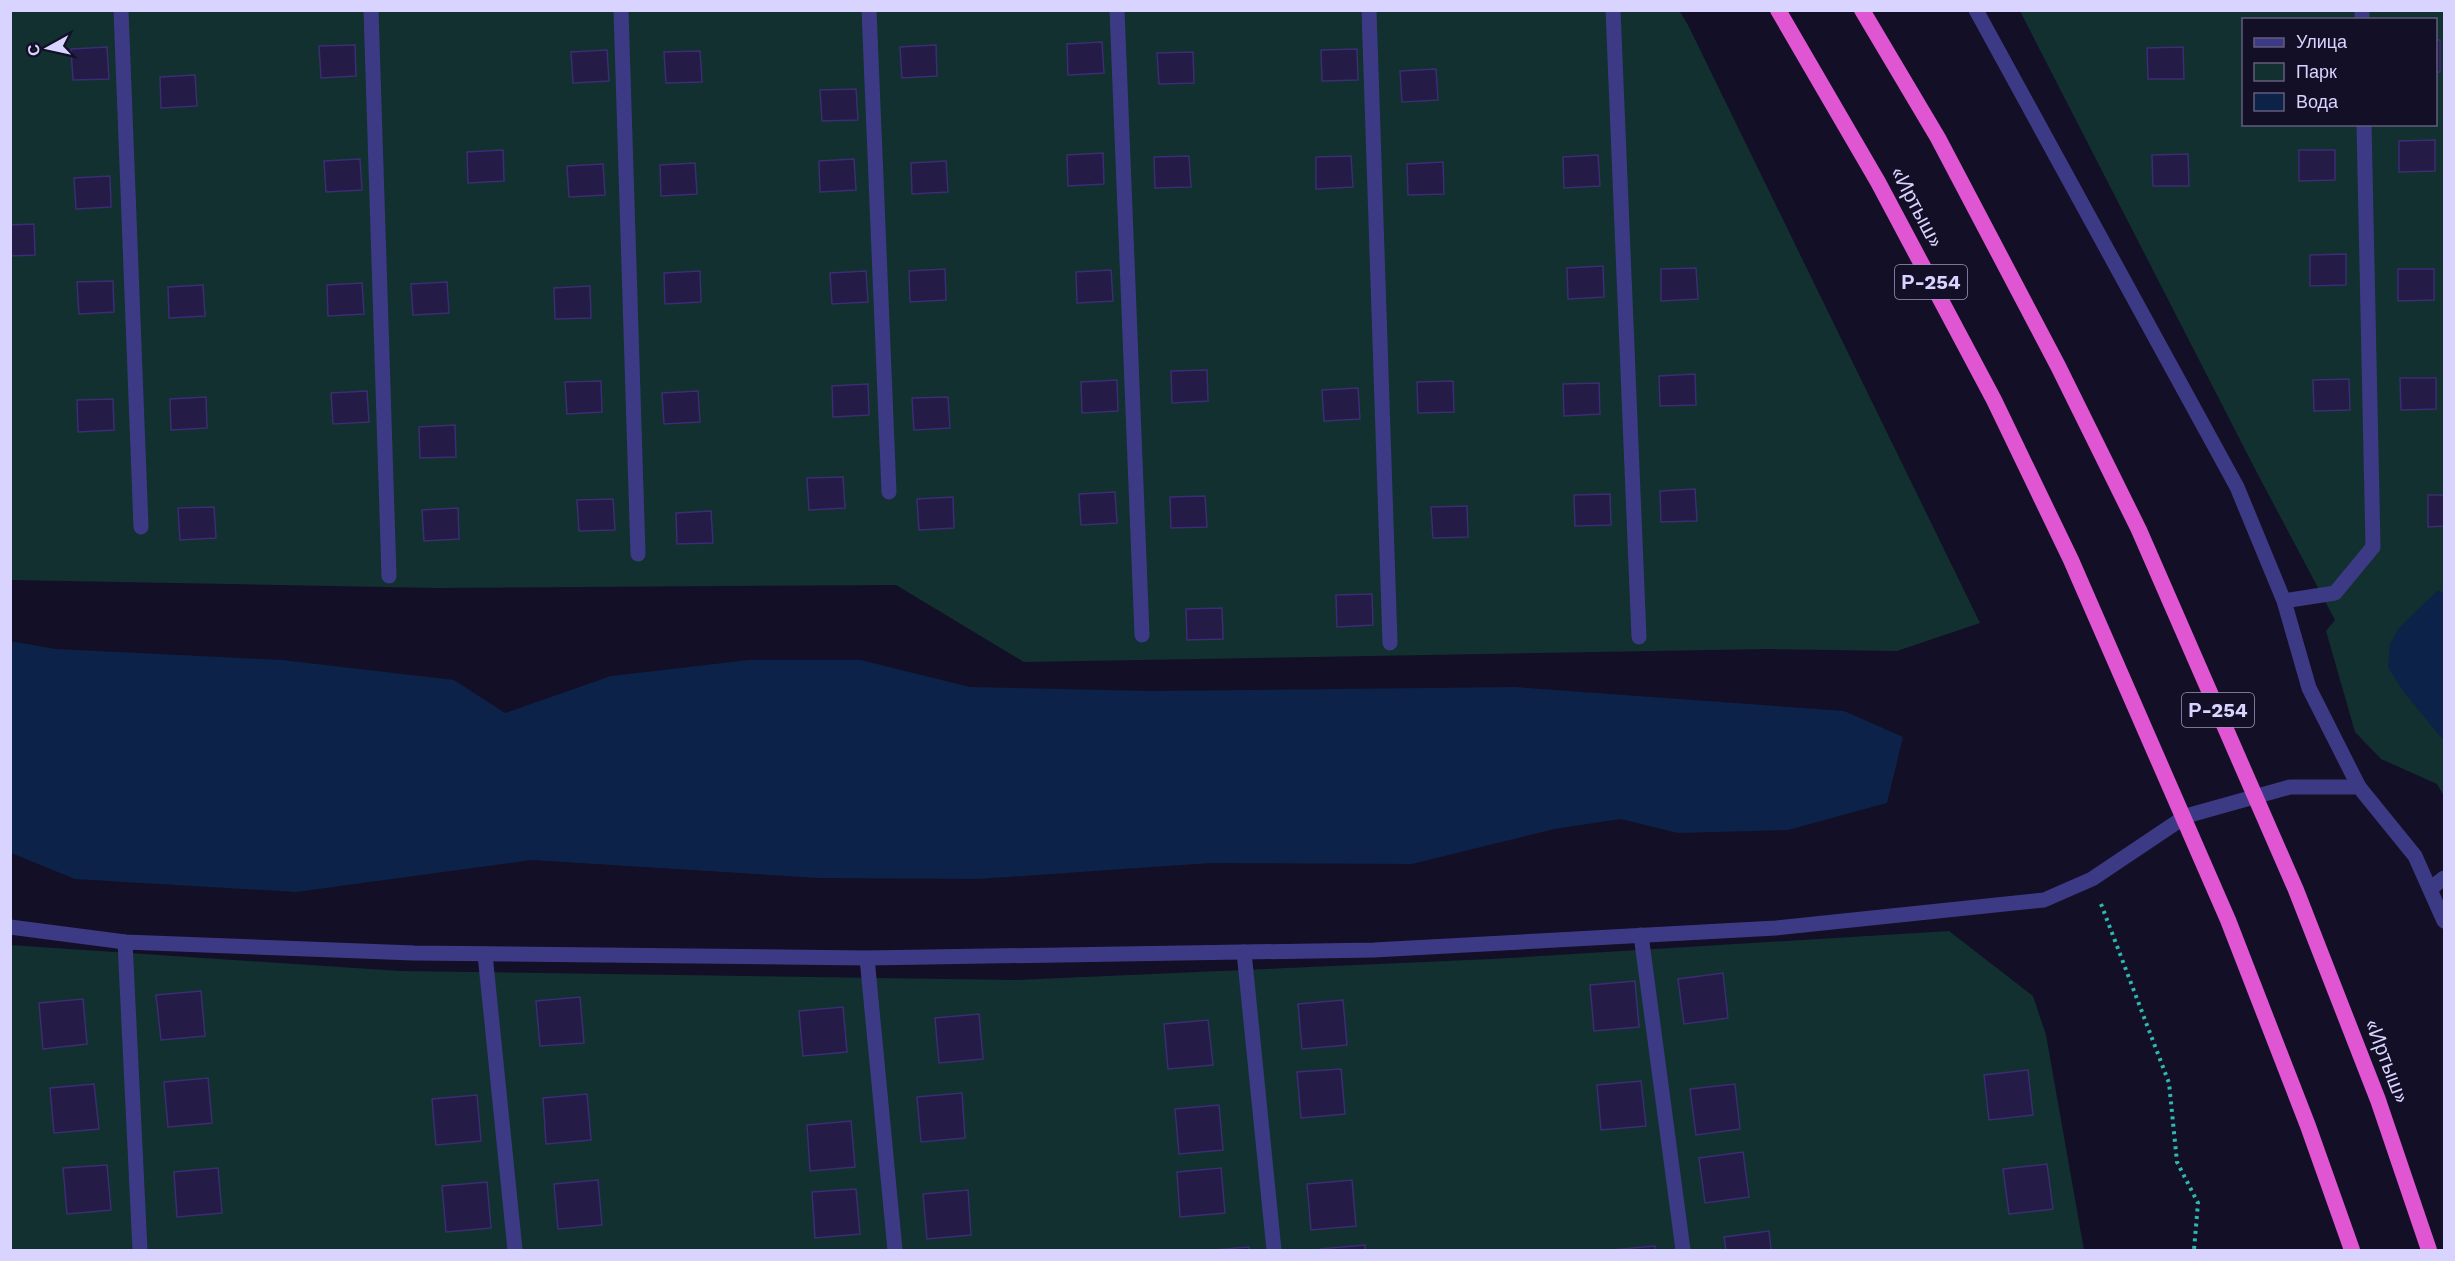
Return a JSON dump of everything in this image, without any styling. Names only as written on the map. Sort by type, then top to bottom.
[{"type":"highway","name":"«Иртыш»","points":[[1778,10],[1889,203],[1994,400],[2071,560],[2228,920],[2308,1126],[2352,1251]]},
{"type":"highway","name":"«Иртыш»","points":[[1862,10],[1938,138],[2058,366],[2139,530],[2296,890],[2378,1100],[2429,1251]]},
{"type":"street","points":[[122,10],[141,527]]},
{"type":"street","points":[[371,10],[389,576]]},
{"type":"street","points":[[621,10],[638,554]]},
{"type":"street","points":[[869,10],[889,492]]},
{"type":"street","points":[[1117,10],[1142,636]]},
{"type":"street","points":[[1369,10],[1390,643]]},
{"type":"street","points":[[1613,10],[1639,637]]},
{"type":"street","points":[[1976,10],[2237,487],[2284,601],[2309,688],[2359,787],[2415,856],[2445,921]]},
{"type":"street","points":[[2284,601],[2335,593],[2373,547],[2364,126]]},
{"type":"street","points":[[10,927],[125,942],[414,953],[867,958],[1374,950],[1776,928],[2044,900],[2092,879],[2186,816],[2290,787],[2359,787]]},
{"type":"street","points":[[2430,889],[2445,878]]},
{"type":"street","points":[[1641,935],[1683,1251]]},
{"type":"street","points":[[125,942],[140,1251]]},
{"type":"street","points":[[1244,952],[1274,1251]]},
{"type":"street","points":[[485,954],[515,1251]]},
{"type":"street","points":[[867,958],[896,1251]]},
{"type":"path","points":[[2092,879],[2169,1083],[2177,1162],[2198,1203],[2194,1251]]},
{"type":"green space","points":[[1679,10],[1980,623],[1897,651],[1769,649],[1024,662],[896,585],[436,588],[11,580],[11,11]]},
{"type":"green space","points":[[2020,11],[2444,11],[2444,796],[2437,784],[2381,759],[2355,732],[2326,631],[2335,620]]},
{"type":"green space","points":[[1949,931],[2033,996],[2046,1035],[2084,1250],[11,1250],[10,945],[400,971],[1016,980],[1492,959]]},
{"type":"water","points":[[2438,590],[2444,594],[2444,741],[2403,691],[2388,667],[2390,644],[2399,628]]},
{"type":"water","points":[[10,641],[56,649],[282,660],[454,680],[505,713],[611,676],[749,660],[861,660],[970,687],[1152,691],[1515,687],[1844,711],[1903,737],[1887,803],[1788,830],[1678,833],[1621,819],[1554,829],[1412,864],[1210,863],[978,879],[818,878],[532,860],[296,892],[75,879],[11,853]]},
{"type":"building","points":[[2437,40],[2440,40],[2440,72],[2437,72]]},
{"type":"building","points":[[1102,42],[1104,73],[1068,75],[1067,44]]},
{"type":"building","points":[[355,45],[356,76],[321,78],[319,46]]},
{"type":"building","points":[[936,45],[937,76],[902,78],[900,47]]},
{"type":"building","points":[[107,47],[109,79],[73,80],[71,49]]},
{"type":"building","points":[[2183,47],[2184,79],[2148,79],[2147,48]]},
{"type":"building","points":[[1357,49],[1358,80],[1322,81],[1321,50]]},
{"type":"building","points":[[607,50],[609,81],[573,83],[571,52]]},
{"type":"building","points":[[700,51],[702,82],[666,83],[664,52]]},
{"type":"building","points":[[1193,52],[1194,83],[1159,84],[1157,53]]},
{"type":"building","points":[[1436,69],[1438,100],[1402,102],[1400,71]]},
{"type":"building","points":[[195,75],[197,106],[161,108],[160,77]]},
{"type":"building","points":[[856,89],[858,120],[822,121],[820,90]]},
{"type":"building","points":[[2435,140],[2435,171],[2399,172],[2399,141]]},
{"type":"building","points":[[503,150],[504,181],[468,183],[467,152]]},
{"type":"building","points":[[2299,150],[2335,150],[2335,180],[2299,181]]},
{"type":"building","points":[[1103,153],[1104,184],[1068,186],[1067,155]]},
{"type":"building","points":[[2188,154],[2189,186],[2153,186],[2152,155]]},
{"type":"building","points":[[1598,155],[1600,186],[1564,188],[1563,157]]},
{"type":"building","points":[[1189,156],[1191,187],[1155,188],[1154,157]]},
{"type":"building","points":[[1351,156],[1353,187],[1316,189],[1316,157]]},
{"type":"building","points":[[360,159],[362,190],[326,192],[324,161]]},
{"type":"building","points":[[854,159],[856,190],[820,192],[819,161]]},
{"type":"building","points":[[946,161],[948,192],[912,194],[911,163]]},
{"type":"building","points":[[1443,162],[1444,194],[1408,195],[1407,164]]},
{"type":"building","points":[[695,163],[697,194],[661,196],[660,165]]},
{"type":"building","points":[[603,164],[605,195],[569,197],[567,166]]},
{"type":"building","points":[[110,176],[111,207],[76,209],[74,178]]},
{"type":"building","points":[[34,224],[35,255],[10,256],[10,225]]},
{"type":"building","points":[[2346,254],[2346,285],[2310,286],[2310,255]]},
{"type":"building","points":[[1603,266],[1604,297],[1568,299],[1567,268]]},
{"type":"building","points":[[1696,268],[1698,299],[1661,301],[1661,269]]},
{"type":"building","points":[[945,269],[946,300],[910,302],[909,271]]},
{"type":"building","points":[[2398,269],[2434,269],[2434,300],[2398,301]]},
{"type":"building","points":[[1111,270],[1113,301],[1077,303],[1076,272]]},
{"type":"building","points":[[700,271],[701,302],[665,304],[664,273]]},
{"type":"building","points":[[866,271],[868,302],[832,304],[830,273]]},
{"type":"building","points":[[113,281],[114,312],[79,314],[77,282]]},
{"type":"building","points":[[447,282],[449,313],[413,315],[411,284]]},
{"type":"building","points":[[362,283],[364,314],[328,316],[327,285]]},
{"type":"building","points":[[203,285],[205,316],[169,318],[168,287]]},
{"type":"building","points":[[590,286],[591,318],[555,319],[554,288]]},
{"type":"building","points":[[1207,370],[1208,401],[1172,403],[1171,371]]},
{"type":"building","points":[[1695,374],[1696,405],[1660,406],[1659,376]]},
{"type":"building","points":[[2400,378],[2436,378],[2436,409],[2401,410]]},
{"type":"building","points":[[2349,379],[2350,410],[2314,411],[2313,380]]},
{"type":"building","points":[[1117,380],[1118,411],[1082,413],[1081,382]]},
{"type":"building","points":[[601,381],[602,412],[567,414],[565,382]]},
{"type":"building","points":[[1453,381],[1454,412],[1418,413],[1417,382]]},
{"type":"building","points":[[1599,383],[1600,414],[1564,416],[1563,384]]},
{"type":"building","points":[[868,384],[869,415],[833,417],[832,386]]},
{"type":"building","points":[[1358,388],[1360,419],[1324,421],[1322,390]]},
{"type":"building","points":[[367,391],[369,422],[333,424],[331,393]]},
{"type":"building","points":[[698,391],[700,422],[664,424],[662,393]]},
{"type":"building","points":[[206,397],[207,428],[171,430],[170,399]]},
{"type":"building","points":[[948,397],[950,428],[914,430],[912,398]]},
{"type":"building","points":[[113,399],[114,430],[78,432],[77,400]]},
{"type":"building","points":[[455,425],[456,457],[420,458],[419,427]]},
{"type":"building","points":[[843,477],[845,508],[809,510],[807,478]]},
{"type":"building","points":[[1695,489],[1697,521],[1661,522],[1660,491]]},
{"type":"building","points":[[1115,492],[1117,523],[1081,525],[1079,494]]},
{"type":"building","points":[[1610,494],[1611,525],[1575,526],[1574,495]]},
{"type":"building","points":[[2428,495],[2444,495],[2444,526],[2428,527]]},
{"type":"building","points":[[1205,496],[1207,527],[1171,528],[1170,497]]},
{"type":"building","points":[[953,497],[954,528],[919,530],[917,499]]},
{"type":"building","points":[[613,499],[615,530],[579,531],[577,500]]},
{"type":"building","points":[[1467,506],[1468,537],[1433,538],[1431,507]]},
{"type":"building","points":[[214,507],[216,538],[180,540],[178,508]]},
{"type":"building","points":[[458,508],[459,539],[424,541],[422,510]]},
{"type":"building","points":[[711,511],[713,543],[677,544],[676,513]]},
{"type":"building","points":[[1372,594],[1373,625],[1337,627],[1336,595]]},
{"type":"building","points":[[1222,608],[1223,639],[1187,640],[1186,609]]},
{"type":"building","points":[[1723,973],[1728,1018],[1684,1024],[1678,979]]},
{"type":"building","points":[[1635,981],[1639,1027],[1594,1031],[1590,985]]},
{"type":"building","points":[[201,991],[205,1036],[161,1040],[156,995]]},
{"type":"building","points":[[580,997],[584,1043],[540,1046],[536,1001]]},
{"type":"building","points":[[83,999],[87,1044],[43,1049],[39,1003]]},
{"type":"building","points":[[1343,1000],[1347,1045],[1302,1049],[1298,1004]]},
{"type":"building","points":[[843,1007],[847,1052],[803,1056],[799,1011]]},
{"type":"building","points":[[979,1014],[983,1059],[939,1063],[935,1018]]},
{"type":"building","points":[[1208,1020],[1213,1065],[1168,1069],[1164,1024]]},
{"type":"building","points":[[1341,1069],[1345,1114],[1301,1118],[1297,1072]]},
{"type":"building","points":[[2028,1070],[2033,1115],[1989,1120],[1984,1075]]},
{"type":"building","points":[[208,1078],[212,1123],[168,1127],[164,1082]]},
{"type":"building","points":[[1641,1081],[1646,1126],[1601,1130],[1597,1085]]},
{"type":"building","points":[[94,1084],[99,1129],[54,1133],[50,1088]]},
{"type":"building","points":[[1735,1084],[1740,1129],[1696,1135],[1690,1089]]},
{"type":"building","points":[[962,1093],[965,1138],[921,1142],[917,1097]]},
{"type":"building","points":[[587,1094],[591,1140],[546,1144],[543,1098]]},
{"type":"building","points":[[477,1095],[481,1141],[436,1145],[432,1099]]},
{"type":"building","points":[[1219,1105],[1223,1150],[1179,1154],[1175,1109]]},
{"type":"building","points":[[851,1121],[855,1167],[810,1171],[807,1125]]},
{"type":"building","points":[[1743,1152],[1749,1197],[1705,1203],[1699,1158]]},
{"type":"building","points":[[2047,1164],[2053,1209],[2009,1214],[2003,1169]]},
{"type":"building","points":[[107,1165],[111,1210],[67,1214],[63,1168]]},
{"type":"building","points":[[218,1168],[222,1213],[177,1217],[174,1172]]},
{"type":"building","points":[[1221,1168],[1225,1213],[1180,1217],[1177,1172]]},
{"type":"building","points":[[598,1180],[602,1225],[558,1229],[554,1184]]},
{"type":"building","points":[[1352,1180],[1356,1226],[1311,1230],[1307,1184]]},
{"type":"building","points":[[487,1182],[491,1228],[446,1232],[442,1186]]},
{"type":"building","points":[[856,1189],[860,1234],[815,1238],[812,1192]]},
{"type":"building","points":[[968,1190],[971,1235],[927,1239],[923,1194]]},
{"type":"building","points":[[1769,1231],[1771,1250],[1726,1250],[1724,1237]]},
{"type":"building","points":[[1365,1245],[1365,1250],[1320,1250],[1320,1249]]},
{"type":"building","points":[[1655,1246],[1655,1250],[1611,1250]]},
{"type":"building","points":[[1249,1247],[1249,1250],[1212,1250]]}]
